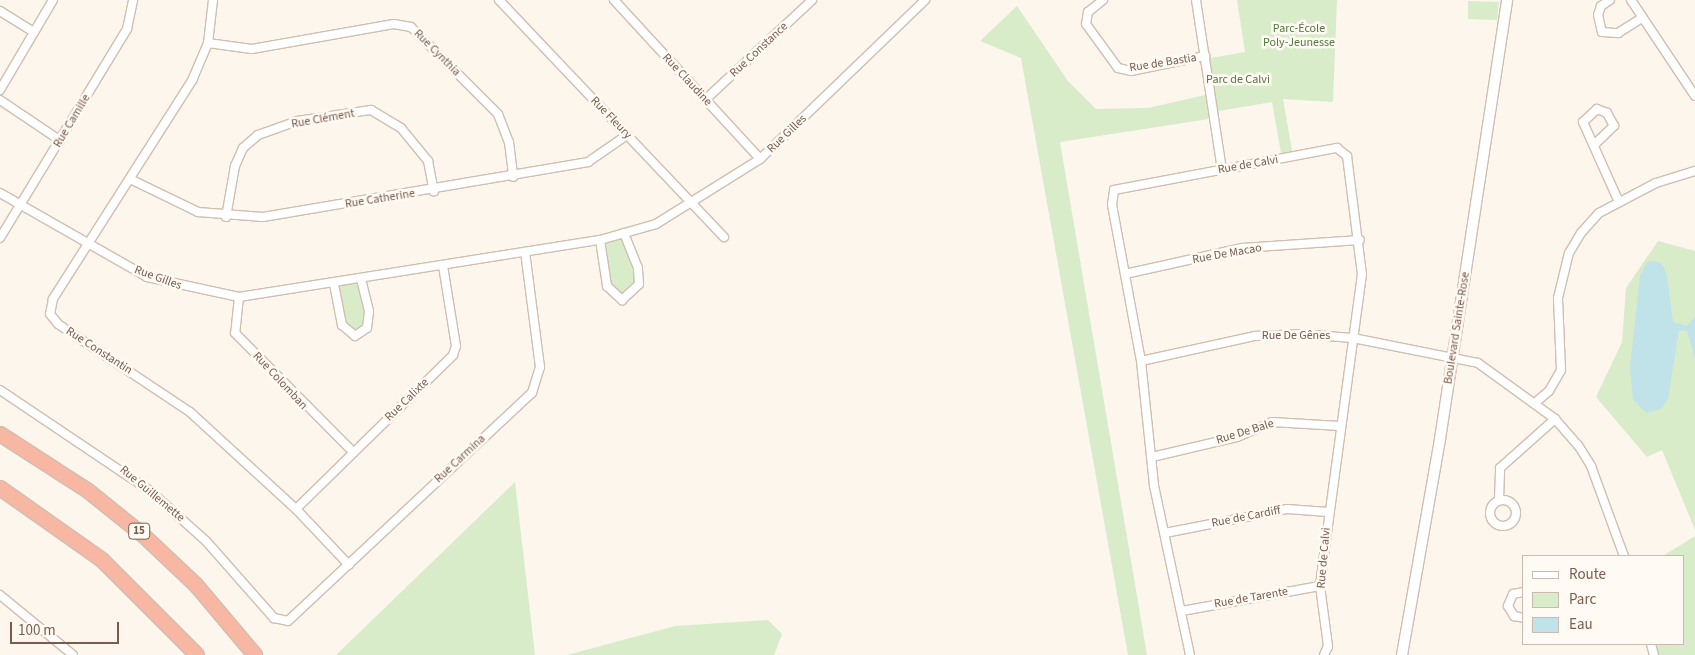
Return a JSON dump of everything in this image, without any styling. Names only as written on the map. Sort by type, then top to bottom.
[{"type":"highway","name":"15","points":[[0,434],[81,486],[143,535],[196,585],[255,655]]},
{"type":"highway","points":[[0,488],[102,560],[197,655]]},
{"type":"street","points":[[0,90],[53,0]]},
{"type":"street","name":"Rue Camille","points":[[0,238],[61,141],[127,29],[133,0]]},
{"type":"street","name":"Rue Constantin","points":[[213,0],[208,43],[193,80],[53,299],[50,314],[58,324],[190,412],[296,509],[349,565]]},
{"type":"street","name":"Rue Fleury","points":[[499,0],[724,237]]},
{"type":"street","name":"Rue Claudine","points":[[614,0],[760,159]]},
{"type":"street","name":"Rue Constance","points":[[706,99],[812,0]]},
{"type":"street","name":"Rue Gilles","points":[[0,193],[88,247],[147,277],[239,297],[362,280],[600,240],[656,224],[692,204],[760,159],[925,0]]},
{"type":"street","name":"Rue de Bastia","points":[[1103,0],[1088,12],[1086,24],[1118,68],[1131,71],[1205,56]]},
{"type":"street","name":"Rue de Bastia","points":[[1196,0],[1222,170]]},
{"type":"street","name":"Boulevard Sainte-Rose","points":[[1402,655],[1452,355],[1507,0]]},
{"type":"street","points":[[1610,0],[1601,6],[1598,15],[1602,32],[1618,33],[1640,19]]},
{"type":"street","points":[[1630,0],[1640,19],[1695,96]]},
{"type":"street","points":[[0,10],[34,32]]},
{"type":"street","name":"Rue Cynthia","points":[[208,43],[252,49],[394,24],[411,27],[498,114],[510,142],[513,177]]},
{"type":"street","points":[[0,100],[61,141]]},
{"type":"street","name":"Rue Clément","points":[[226,216],[235,166],[243,148],[258,135],[297,121],[371,110],[401,128],[428,161],[434,191]]},
{"type":"street","points":[[1594,145],[1614,126],[1607,112],[1597,110],[1583,122],[1619,202]]},
{"type":"street","name":"Rue Catherine","points":[[130,178],[198,212],[226,216],[263,217],[434,191],[588,162],[627,135]]},
{"type":"street","name":"Rue de Calvi","points":[[1190,655],[1165,534],[1152,457],[1141,361],[1112,206],[1114,190],[1343,150],[1360,240],[1362,274],[1328,512],[1320,586],[1328,646],[1324,655]]},
{"type":"street","points":[[1536,403],[1549,392],[1561,370],[1558,298],[1568,253],[1599,213],[1656,183],[1695,171]]},
{"type":"street","points":[[600,240],[607,286],[622,300],[639,284],[638,268],[624,233]]},
{"type":"street","name":"Rue De Macao","points":[[1125,274],[1242,248],[1360,240]]},
{"type":"street","name":"Rue Carmina","points":[[283,622],[296,616],[532,393],[540,367],[525,252]]},
{"type":"street","name":"Rue Calixte","points":[[296,509],[453,355],[456,346],[444,266]]},
{"type":"street","points":[[334,284],[342,325],[355,336],[368,328],[369,312],[362,280]]},
{"type":"street","name":"Rue Colomban","points":[[239,297],[235,332],[353,452]]},
{"type":"street","name":"Rue De Gênes","points":[[1141,361],[1255,336],[1353,338],[1452,355],[1489,368],[1556,419],[1591,466],[1624,555]]},
{"type":"street","name":"Rue Guillemette","points":[[0,390],[149,490],[206,541],[274,618],[283,622]]},
{"type":"street","points":[[1499,500],[1500,468],[1556,419]]},
{"type":"street","name":"Rue De Bale","points":[[1152,457],[1237,436],[1272,422],[1340,426]]},
{"type":"street","name":"Rue de Cardiff","points":[[1165,534],[1287,509],[1328,512]]},
{"type":"street","name":"Rue de Tarente","points":[[1182,611],[1320,586]]},
{"type":"street","points":[[1522,592],[1513,594],[1508,606],[1514,616],[1522,618]]},
{"type":"street","points":[[0,597],[73,655]]},
{"type":"green space","name":"Parc-École Poly-Jeunesse","points":[[1237,0],[1337,0],[1333,102],[1283,99],[1293,156],[1282,159],[1272,102],[1213,112],[1205,59],[1245,52]]},
{"type":"green space","points":[[1468,1],[1499,2],[1497,20],[1468,19]]},
{"type":"green space","points":[[1017,6],[1068,81],[1096,109],[1148,108],[1205,95],[1209,119],[1060,142],[1147,655],[1128,655],[1021,58],[980,41]]},
{"type":"green space","points":[[624,233],[638,268],[639,284],[631,296],[613,297],[600,240]]},
{"type":"green space","points":[[1658,241],[1695,251],[1695,530],[1662,450],[1647,457],[1596,397],[1622,342],[1626,288]]},
{"type":"green space","points":[[361,280],[369,311],[362,334],[348,332],[334,284]]},
{"type":"green space","points":[[515,482],[535,655],[336,655]]},
{"type":"green space","points":[[1695,536],[1695,655],[1654,655],[1651,645],[1685,645],[1685,555],[1665,555]]},
{"type":"green space","points":[[768,620],[782,634],[774,655],[567,655],[675,626]]},
{"type":"water","points":[[1654,261],[1662,264],[1667,275],[1673,322],[1687,326],[1695,316],[1695,359],[1687,331],[1679,330],[1668,399],[1661,409],[1646,413],[1633,400],[1630,367],[1640,276],[1647,262]]},
{"type":"park label","name":"Parc de Calvi","points":[[1238,80]]}]
